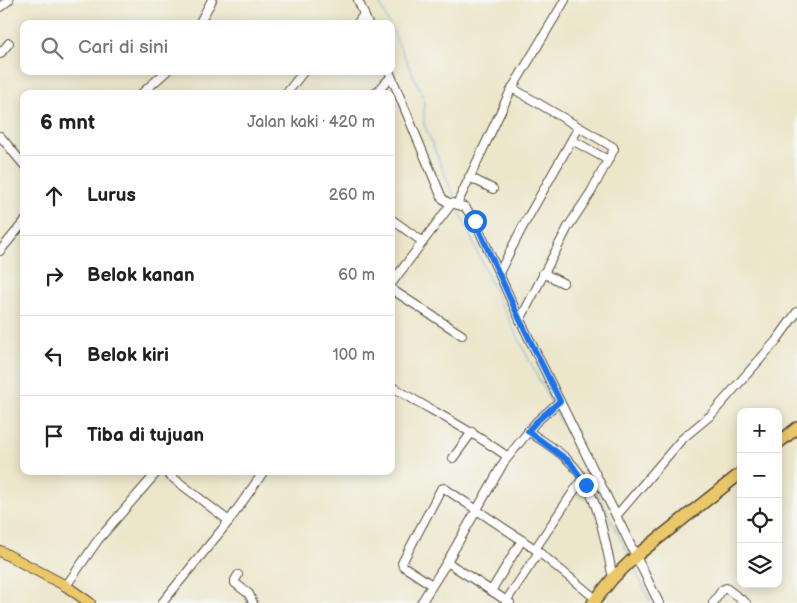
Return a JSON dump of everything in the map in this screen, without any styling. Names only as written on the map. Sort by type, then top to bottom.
[{"type":"highway","points":[[782,440],[797,428]]},
{"type":"highway","points":[[595,601],[613,578],[633,559],[737,476]]},
{"type":"main road","points":[[0,551],[66,586],[90,603]]},
{"type":"street","points":[[201,20],[212,0]]},
{"type":"street","points":[[358,0],[366,20]]},
{"type":"street","points":[[395,279],[454,203],[469,177],[512,88],[564,0]]},
{"type":"street","points":[[360,20],[364,14]]},
{"type":"street","points":[[0,54],[9,44]]},
{"type":"street","points":[[146,90],[162,75]]},
{"type":"street","points":[[289,90],[301,75]]},
{"type":"street","points":[[378,90],[389,75]]},
{"type":"street","points":[[390,75],[442,198],[465,207],[475,221],[520,320],[617,515],[633,559],[659,603]]},
{"type":"street","points":[[512,88],[614,148],[591,192],[568,227],[520,320]]},
{"type":"street","points":[[499,273],[579,127]]},
{"type":"street","points":[[0,136],[20,160]]},
{"type":"street","points":[[572,140],[608,160]]},
{"type":"street","points":[[469,177],[493,189]]},
{"type":"street","points":[[395,222],[423,242]]},
{"type":"street","points":[[0,251],[20,227]]},
{"type":"street","points":[[543,273],[563,283]]},
{"type":"street","points":[[395,292],[462,335]]},
{"type":"street","points":[[617,515],[682,439],[711,415],[776,341],[797,312]]},
{"type":"street","points":[[395,388],[472,432],[508,457]]},
{"type":"street","points":[[421,603],[508,457],[536,422],[560,401]]},
{"type":"street","points":[[528,431],[565,458],[582,479],[599,516],[613,578]]},
{"type":"street","points":[[453,458],[472,432]]},
{"type":"street","points":[[66,586],[98,540],[155,475]]},
{"type":"street","points":[[169,475],[229,521]]},
{"type":"street","points":[[162,603],[229,521],[261,475]]},
{"type":"street","points":[[447,562],[508,602],[582,479]]},
{"type":"street","points":[[432,585],[402,566],[402,562],[441,489],[447,489],[537,551],[595,601]]},
{"type":"street","points":[[491,590],[522,540]]},
{"type":"street","points":[[238,576],[234,583],[249,594],[253,603]]},
{"type":"street","points":[[713,603],[722,590],[726,588],[746,603]]},
{"type":"waterway","points":[[378,0],[387,20]]},
{"type":"waterway","points":[[395,36],[424,98],[424,124],[455,199]]},
{"type":"waterway","points":[[459,210],[496,294],[552,405]]},
{"type":"waterway","points":[[555,410],[629,556]]},
{"type":"waterway","points":[[634,567],[651,603]]},
{"type":"route","points":[[475,221],[520,320],[560,401],[528,431],[570,462],[586,485]]}]
